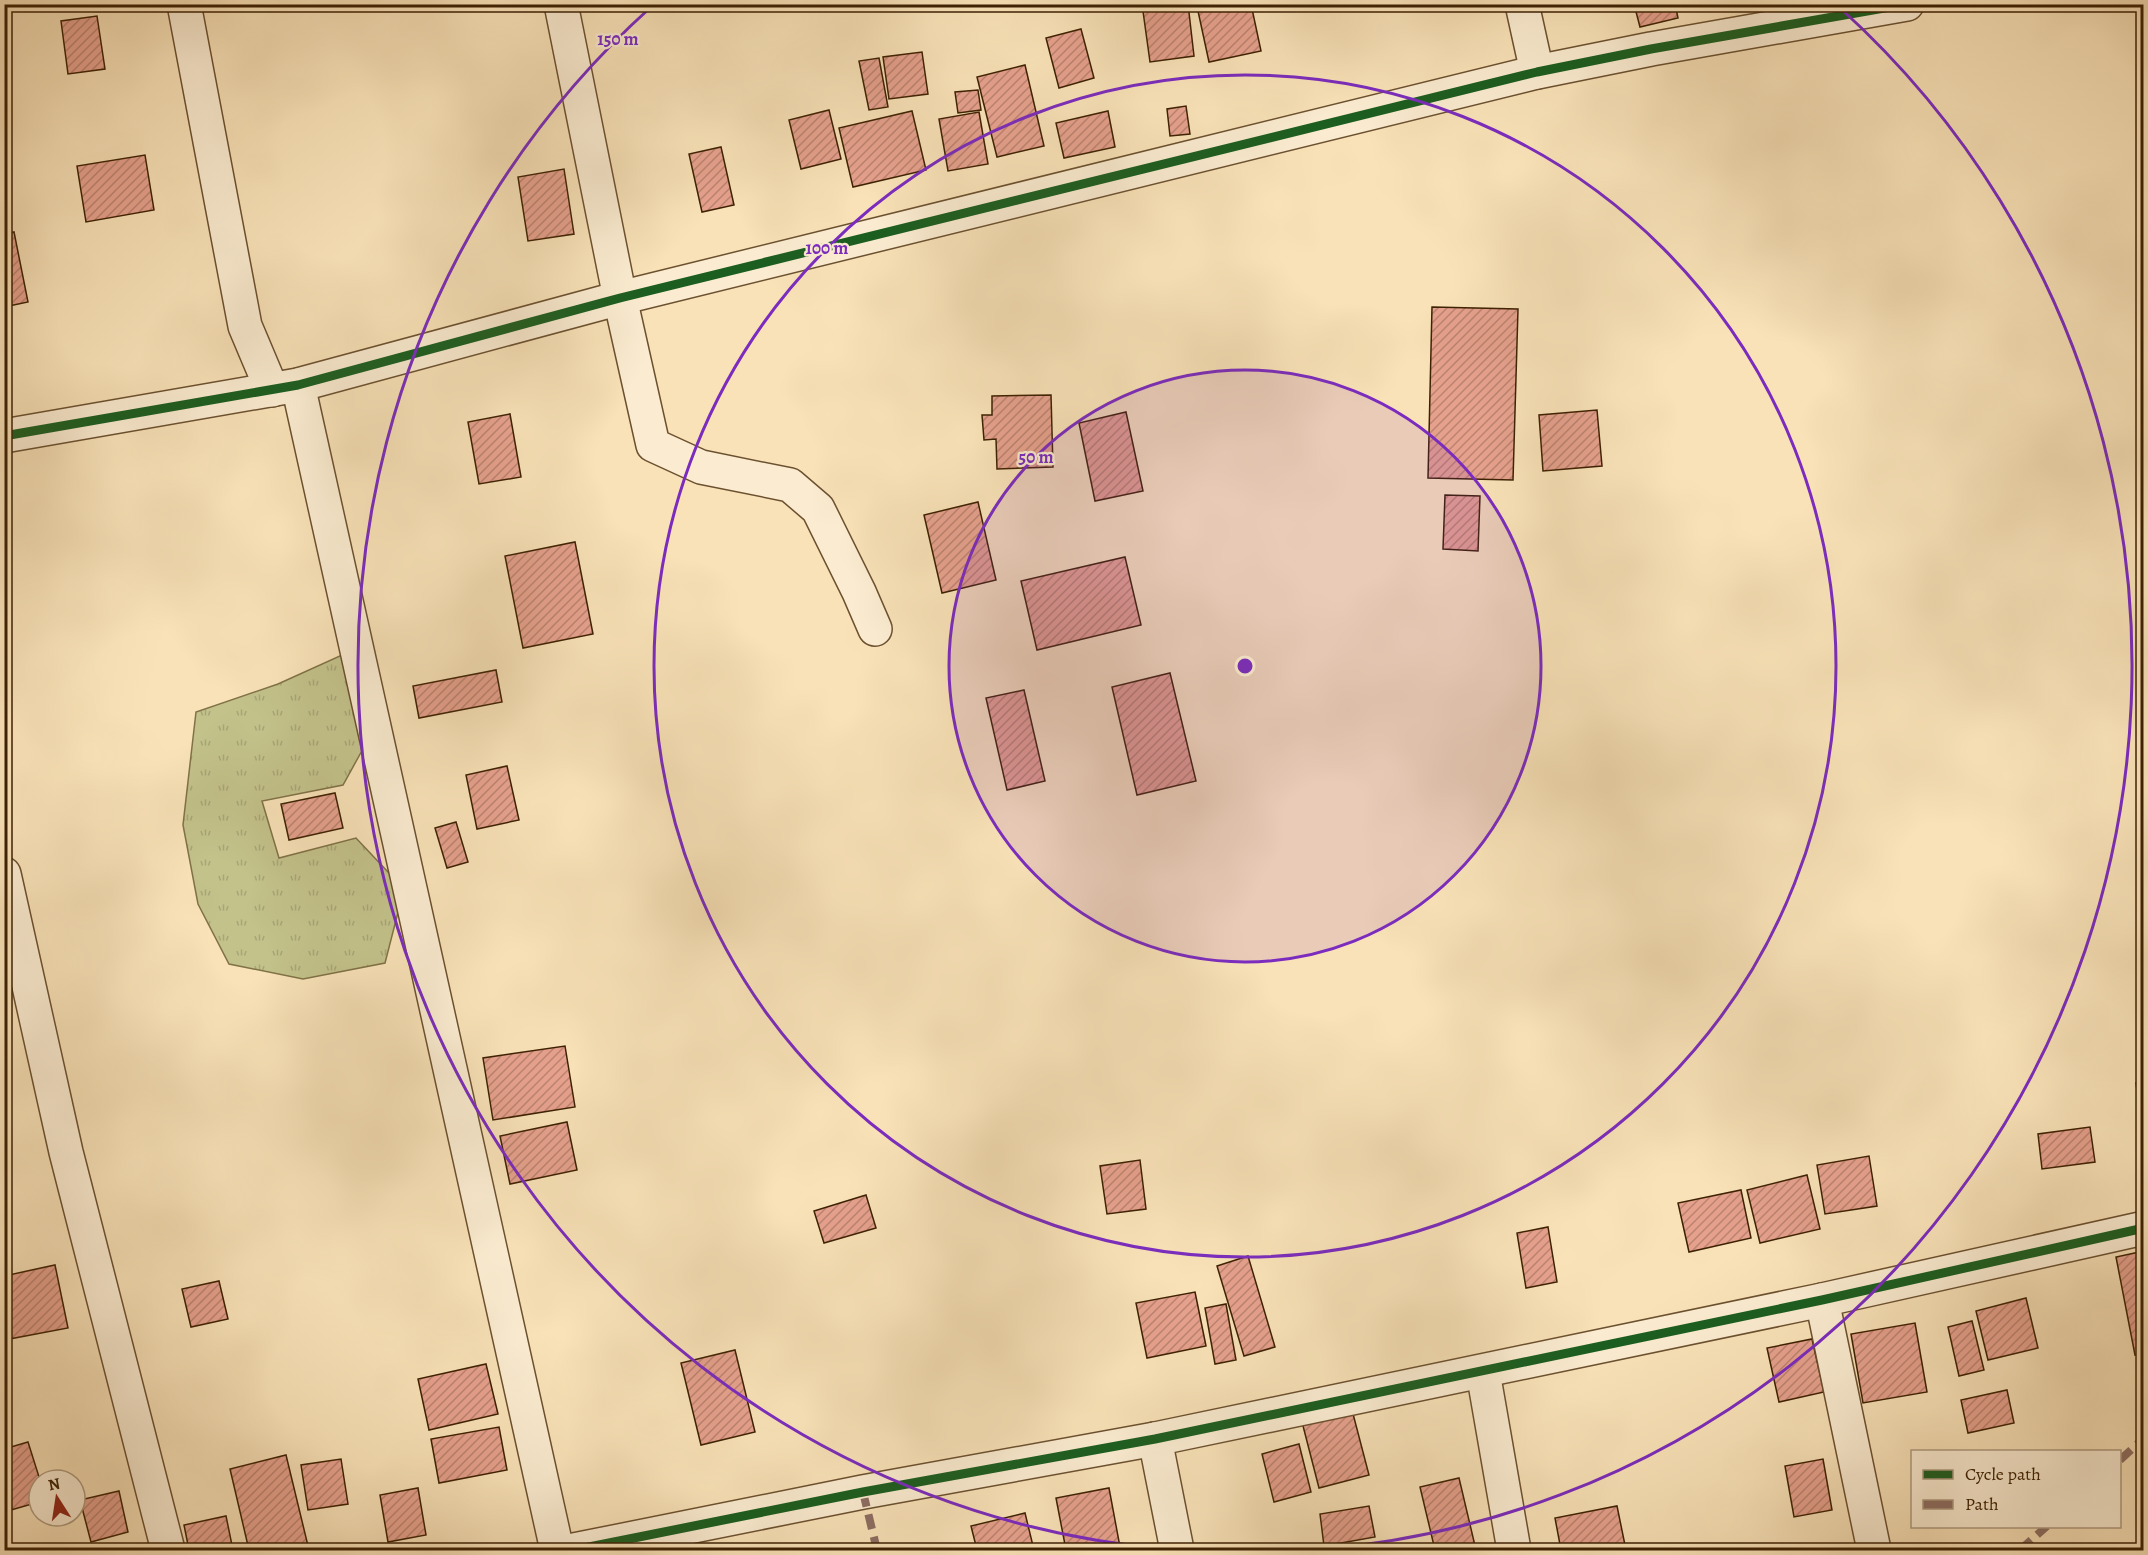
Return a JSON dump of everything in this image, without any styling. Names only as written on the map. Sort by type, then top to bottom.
[{"type":"street","points":[[184,4],[245,326],[285,388],[557,1551]]},
{"type":"street","points":[[561,4],[620,298],[653,445],[700,467],[790,484],[818,509],[875,629]]},
{"type":"street","points":[[1522,4],[1537,72]]},
{"type":"street","points":[[4,436],[285,388],[620,298],[1537,72],[1651,49],[1907,4]]},
{"type":"street","points":[[4,874],[66,1152],[168,1551]]},
{"type":"street","points":[[574,1551],[863,1492],[1155,1440],[1822,1300],[2144,1228]]},
{"type":"street","points":[[1822,1300],[1874,1551]]},
{"type":"street","points":[[1483,1372],[1514,1551]]},
{"type":"street","points":[[1155,1440],[1177,1551]]},
{"type":"green space","points":[[342,655],[364,747],[343,785],[262,801],[279,858],[356,838],[404,889],[385,963],[303,979],[229,964],[198,904],[183,825],[196,712],[278,684]]},
{"type":"building","points":[[1142,4],[1188,4],[1194,56],[1150,62]]},
{"type":"building","points":[[1229,4],[1251,4],[1261,51],[1209,62],[1198,11]]},
{"type":"building","points":[[1634,4],[1675,4],[1678,18],[1640,27]]},
{"type":"building","points":[[97,16],[105,69],[68,74],[61,21]]},
{"type":"building","points":[[1081,29],[1094,78],[1059,88],[1046,38]]},
{"type":"building","points":[[922,52],[928,94],[889,99],[883,57]]},
{"type":"building","points":[[879,58],[888,107],[869,110],[859,61]]},
{"type":"building","points":[[1025,65],[1044,146],[997,157],[977,77]]},
{"type":"building","points":[[978,90],[981,110],[958,113],[955,92]]},
{"type":"building","points":[[1186,106],[1190,134],[1170,136],[1167,109]]},
{"type":"building","points":[[829,110],[841,159],[801,169],[789,120]]},
{"type":"building","points":[[912,111],[926,170],[853,187],[839,128]]},
{"type":"building","points":[[1108,111],[1115,147],[1064,158],[1056,123]]},
{"type":"building","points":[[979,112],[988,164],[948,171],[939,119]]},
{"type":"building","points":[[721,147],[734,205],[702,212],[689,154]]},
{"type":"building","points":[[145,155],[154,210],[86,222],[77,166]]},
{"type":"building","points":[[564,169],[574,234],[528,241],[518,177]]},
{"type":"building","points":[[14,232],[28,302],[4,307],[4,234]]},
{"type":"building","points":[[1432,307],[1518,309],[1513,480],[1428,478]]},
{"type":"building","points":[[1051,395],[1053,467],[997,469],[996,439],[984,440],[982,415],[992,415],[992,396]]},
{"type":"building","points":[[1597,410],[1602,466],[1543,471],[1539,415]]},
{"type":"building","points":[[1126,412],[1143,491],[1095,501],[1079,423]]},
{"type":"building","points":[[510,414],[521,477],[479,484],[468,422]]},
{"type":"building","points":[[1445,495],[1480,496],[1478,551],[1443,549]]},
{"type":"building","points":[[978,502],[996,580],[942,593],[924,515]]},
{"type":"building","points":[[575,542],[593,634],[523,648],[505,556]]},
{"type":"building","points":[[1125,557],[1141,625],[1037,650],[1021,581]]},
{"type":"building","points":[[496,670],[502,702],[419,718],[413,686]]},
{"type":"building","points":[[1170,673],[1196,781],[1137,795],[1112,687]]},
{"type":"building","points":[[1024,690],[1045,781],[1007,790],[986,698]]},
{"type":"building","points":[[507,766],[519,820],[477,829],[466,775]]},
{"type":"building","points":[[335,793],[343,828],[289,840],[281,804]]},
{"type":"building","points":[[456,822],[468,862],[447,868],[435,828]]},
{"type":"building","points":[[565,1046],[575,1107],[493,1120],[483,1058]]},
{"type":"building","points":[[2144,1082],[2144,1141],[2136,1083]]},
{"type":"building","points":[[567,1122],[577,1170],[510,1184],[500,1136]]},
{"type":"building","points":[[2090,1127],[2095,1162],[2042,1169],[2038,1134]]},
{"type":"building","points":[[1869,1156],[1877,1206],[1825,1214],[1817,1165]]},
{"type":"building","points":[[1140,1160],[1146,1209],[1107,1214],[1100,1166]]},
{"type":"building","points":[[1807,1175],[1820,1229],[1760,1243],[1747,1190]]},
{"type":"building","points":[[1741,1190],[1751,1238],[1689,1252],[1678,1203]]},
{"type":"building","points":[[866,1195],[876,1228],[824,1243],[814,1211]]},
{"type":"building","points":[[1548,1227],[1557,1282],[1526,1288],[1517,1233]]},
{"type":"building","points":[[2144,1251],[2144,1353],[2135,1355],[2116,1257]]},
{"type":"building","points":[[1248,1256],[1275,1347],[1244,1356],[1217,1266]]},
{"type":"building","points":[[55,1265],[68,1328],[4,1340],[4,1276]]},
{"type":"building","points":[[219,1281],[228,1319],[191,1327],[182,1289]]},
{"type":"building","points":[[1195,1292],[1206,1346],[1147,1358],[1136,1303]]},
{"type":"building","points":[[2026,1298],[2038,1348],[1988,1360],[1976,1311]]},
{"type":"building","points":[[1226,1304],[1236,1360],[1215,1364],[1205,1308]]},
{"type":"building","points":[[1972,1321],[1984,1370],[1959,1376],[1948,1327]]},
{"type":"building","points":[[1915,1323],[1927,1392],[1863,1403],[1851,1334]]},
{"type":"building","points":[[1812,1339],[1824,1392],[1779,1402],[1767,1348]]},
{"type":"building","points":[[735,1350],[755,1432],[701,1445],[681,1363]]},
{"type":"building","points":[[486,1364],[498,1414],[429,1430],[418,1379]]},
{"type":"building","points":[[2007,1390],[2014,1423],[1968,1433],[1961,1400]]},
{"type":"building","points":[[1352,1410],[1369,1475],[1319,1488],[1302,1422]]},
{"type":"building","points":[[499,1427],[507,1470],[439,1483],[431,1439]]},
{"type":"building","points":[[28,1442],[36,1468],[27,1468],[27,1505],[4,1512],[4,1449]]},
{"type":"building","points":[[1299,1444],[1311,1492],[1274,1502],[1262,1454]]},
{"type":"building","points":[[286,1455],[309,1550],[249,1550],[230,1469]]},
{"type":"building","points":[[341,1459],[348,1504],[308,1510],[301,1465]]},
{"type":"building","points":[[1823,1459],[1832,1510],[1794,1517],[1785,1466]]},
{"type":"building","points":[[1459,1478],[1476,1550],[1435,1550],[1420,1487]]},
{"type":"building","points":[[418,1488],[426,1535],[388,1542],[380,1495]]},
{"type":"building","points":[[1109,1488],[1120,1547],[1105,1550],[1066,1550],[1056,1498]]},
{"type":"building","points":[[119,1491],[128,1532],[91,1542],[87,1527],[87,1498]]},
{"type":"building","points":[[1369,1506],[1375,1537],[1324,1546],[1320,1514]]},
{"type":"building","points":[[1617,1506],[1626,1550],[1561,1550],[1555,1518]]},
{"type":"building","points":[[1025,1513],[1034,1550],[977,1550],[971,1526]]},
{"type":"building","points":[[226,1516],[233,1550],[189,1550],[184,1525]]},
{"type":"building","points":[[948,1544],[950,1550],[923,1550]]},
{"type":"building","points":[[1225,1544],[1226,1550],[1194,1550]]},
{"type":"marked path","points":[[2121,1459],[2144,1438]]},
{"type":"marked path","points":[[863,1492],[877,1550]]},
{"type":"marked path","points":[[2020,1550],[2045,1528]]},
{"type":"cycle path","points":[[4,436],[298,385],[620,298],[1537,72],[1651,49],[1907,4]]},
{"type":"cycle path","points":[[574,1550],[863,1492],[1155,1439],[1822,1300],[2144,1228]]}]
